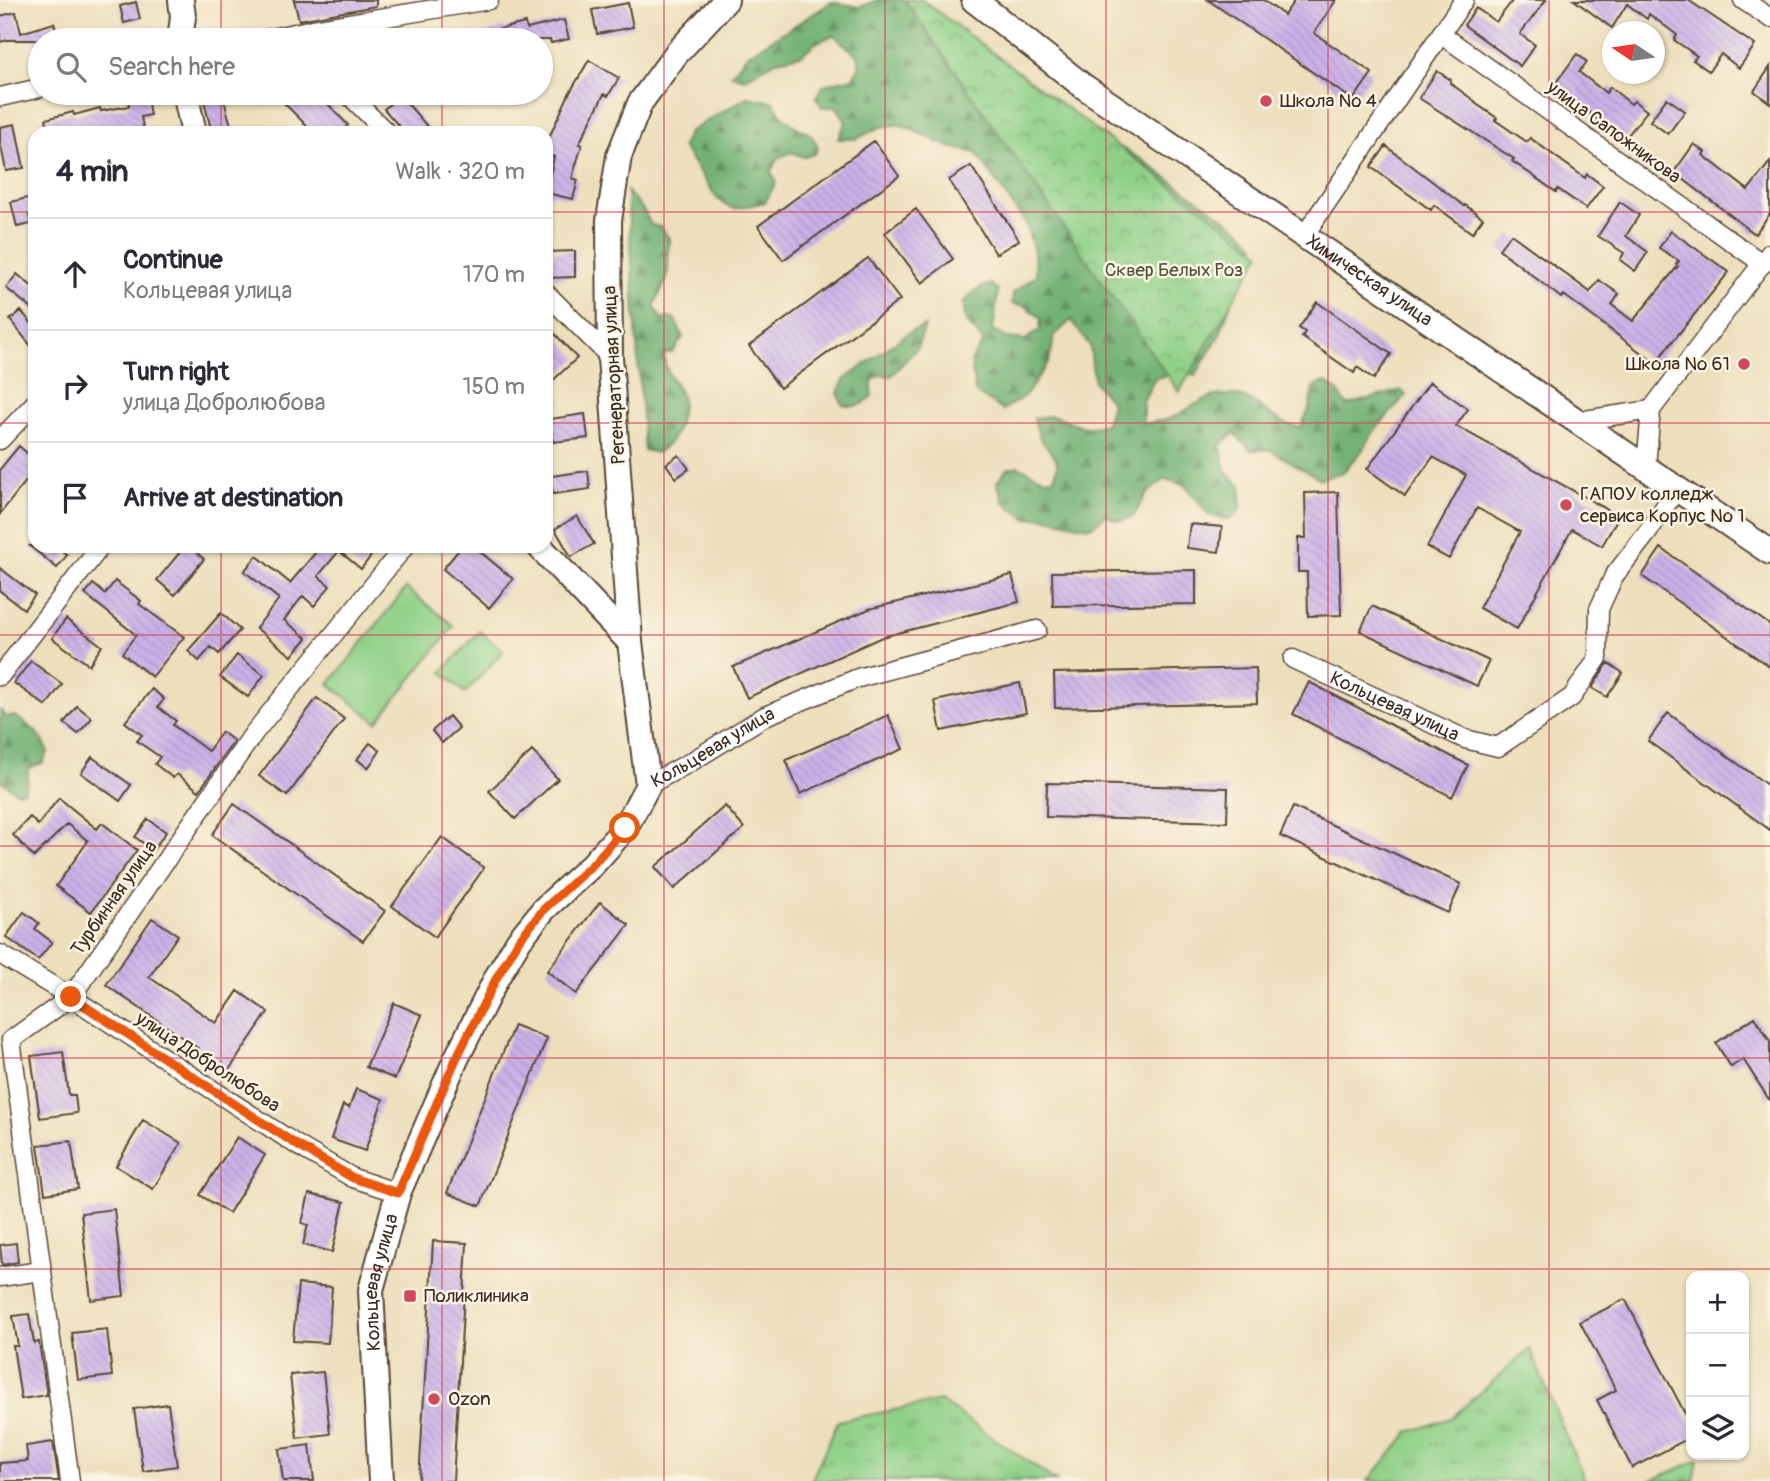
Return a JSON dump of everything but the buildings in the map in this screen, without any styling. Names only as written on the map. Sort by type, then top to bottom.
[{"type":"street","points":[[181,0],[182,28]]},
{"type":"street","points":[[340,28],[413,7],[489,0]]},
{"type":"street","name":"Регенераторная улица","points":[[648,785],[630,642],[610,357],[609,220],[619,156],[640,103],[676,54],[726,0]]},
{"type":"street","name":"Химическая улица","points":[[974,0],[1083,86],[1770,552]]},
{"type":"street","points":[[1304,236],[1464,0]]},
{"type":"street","points":[[1743,0],[1770,18]]},
{"type":"street","name":"улица Сапожникова","points":[[1441,34],[1766,259]]},
{"type":"street","points":[[0,97],[28,91]]},
{"type":"street","points":[[188,105],[193,126]]},
{"type":"street","points":[[359,105],[380,126]]},
{"type":"street","points":[[1646,467],[1651,410],[1766,259]]},
{"type":"street","points":[[553,300],[610,357]]},
{"type":"street","points":[[0,440],[28,410]]},
{"type":"street","points":[[1578,421],[1651,410]]},
{"type":"street","name":"Кольцевая улица","points":[[1293,659],[1465,739],[1499,747],[1572,697],[1598,658],[1599,609],[1614,576],[1677,488]]},
{"type":"street","points":[[0,676],[96,553]]},
{"type":"street","name":"Турбинная улица","points":[[70,1481],[6,1041],[71,997],[254,733],[399,553]]},
{"type":"street","points":[[546,553],[630,642]]},
{"type":"street","name":"Кольцевая улица","points":[[381,1481],[371,1290],[398,1193],[456,1059],[497,977],[519,940],[544,909],[593,864],[625,828],[648,785],[765,716],[858,678],[1037,630]]},
{"type":"street","name":"улица Добролюбова","points":[[0,954],[71,997],[297,1145],[353,1178],[398,1193]]},
{"type":"street","points":[[0,1277],[41,1271]]},
{"type":"green space","points":[[877,0],[916,0],[1101,136],[1141,159],[1238,228],[1255,245],[1251,264],[1238,282],[1220,334],[1195,376],[1184,372],[1155,378],[1143,401],[1143,424],[1171,418],[1214,396],[1232,395],[1251,401],[1284,423],[1301,427],[1310,407],[1313,388],[1324,382],[1335,388],[1347,405],[1401,390],[1406,395],[1343,472],[1320,479],[1270,450],[1251,450],[1234,433],[1220,446],[1227,473],[1241,485],[1241,508],[1230,520],[1209,515],[1185,485],[1165,479],[1147,493],[1133,517],[1119,521],[1106,515],[1091,527],[1051,519],[1027,519],[1004,502],[997,482],[1007,469],[1018,466],[1045,479],[1054,478],[1057,461],[1041,439],[1034,418],[1051,416],[1082,426],[1096,426],[1106,424],[1112,403],[1094,382],[1090,346],[1071,320],[1055,335],[1049,361],[1027,394],[1003,410],[975,392],[971,360],[984,341],[966,322],[963,303],[976,290],[990,284],[998,290],[993,331],[1007,338],[1025,340],[1040,330],[1041,318],[1025,306],[1012,304],[1013,293],[1036,275],[1034,252],[1026,224],[976,153],[950,147],[899,124],[880,127],[856,139],[838,139],[846,122],[837,107],[822,107],[816,97],[824,85],[852,78],[859,68],[859,57],[834,35],[817,42],[801,55],[778,60],[744,79],[731,75],[747,55],[832,2],[860,7]]},
{"type":"green space","name":"Сквер Белых Роз","points":[[905,0],[922,0],[1261,253],[1179,392]]},
{"type":"green space","points":[[747,97],[773,102],[781,115],[812,137],[818,148],[815,154],[804,157],[791,152],[777,159],[771,171],[776,182],[765,202],[734,209],[718,200],[682,146],[689,132]]},
{"type":"green space","points":[[627,191],[644,211],[651,225],[660,227],[669,238],[667,279],[654,306],[661,318],[674,318],[683,337],[673,352],[664,354],[668,372],[682,397],[680,419],[671,441],[656,453],[644,450]]},
{"type":"green space","points":[[925,326],[917,348],[891,376],[879,375],[872,381],[872,396],[859,405],[843,405],[838,393],[844,380],[908,333]]},
{"type":"green space","points":[[406,588],[454,626],[377,722],[329,684]]},
{"type":"green space","points":[[480,631],[503,651],[465,693],[442,672]]},
{"type":"green space","points":[[0,710],[6,717],[15,716],[31,727],[48,752],[43,763],[28,768],[24,791],[16,792],[0,780]]},
{"type":"green space","points":[[1530,1349],[1585,1481],[1368,1481],[1409,1432],[1451,1418]]},
{"type":"green space","points":[[940,1401],[1056,1481],[811,1481],[838,1421]]},
{"type":"green space","points":[[1698,1460],[1694,1481],[1650,1481]]},
{"type":"place","name":"Школа № 4","points":[[1266,101]]},
{"type":"place","name":"Школа № 61","points":[[1744,364]]},
{"type":"place","name":"ГАПОУ колледж сервиса Корпус № 1","points":[[1566,505]]},
{"type":"place","name":"Поликлиника","points":[[410,1296]]},
{"type":"place","name":"Ozon","points":[[434,1399]]},
{"type":"route","points":[[71,997],[297,1145],[353,1178],[398,1193],[456,1059],[497,977],[519,940],[544,909],[593,864],[625,828]]}]
